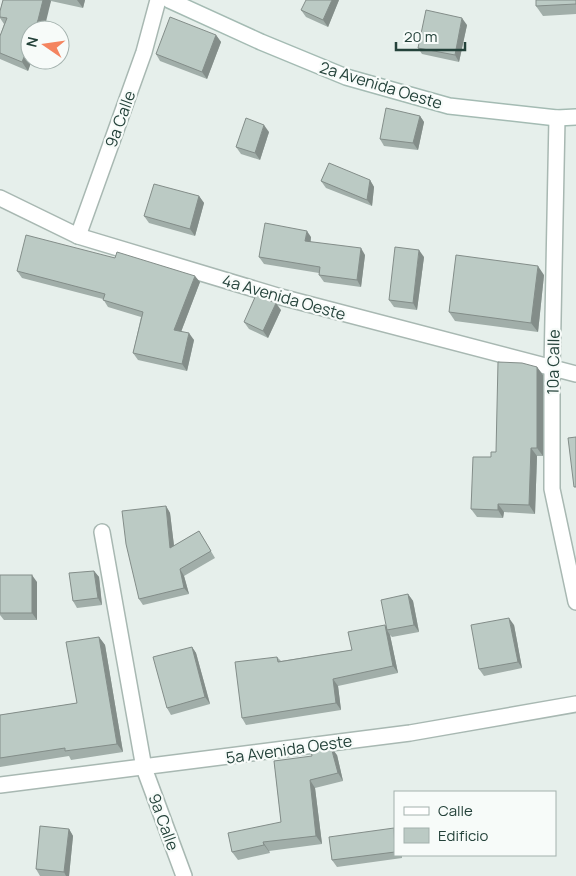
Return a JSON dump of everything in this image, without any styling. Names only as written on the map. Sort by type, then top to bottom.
[{"type":"street","name":"9a Calle","points":[[78,236],[144,52],[158,0]]},
{"type":"street","name":"2a Avenida Oeste","points":[[170,0],[261,42],[346,77],[449,106],[557,118],[576,117]]},
{"type":"street","name":"10a Calle","points":[[557,118],[552,369],[552,490],[576,602]]},
{"type":"street","name":"4a Avenida Oeste","points":[[0,198],[78,236],[281,297],[576,374]]},
{"type":"street","name":"9a Calle","points":[[102,532],[144,768],[184,876]]},
{"type":"street","name":"5a Avenida Oeste","points":[[0,786],[410,733],[576,704]]},
{"type":"building","points":[[3,0],[43,0],[38,20],[20,20],[20,61],[0,53],[0,36],[7,18],[0,17]]},
{"type":"building","points":[[306,0],[332,0],[323,20],[301,10]]},
{"type":"building","points":[[536,0],[576,0],[576,4],[536,6]]},
{"type":"building","points":[[426,10],[462,18],[455,55],[418,48]]},
{"type":"building","points":[[170,17],[216,35],[202,72],[156,54]]},
{"type":"building","points":[[386,108],[420,116],[413,143],[380,139]]},
{"type":"building","points":[[246,118],[264,125],[255,153],[236,147]]},
{"type":"building","points":[[329,163],[370,180],[367,200],[321,181]]},
{"type":"building","points":[[154,184],[199,196],[190,229],[144,216]]},
{"type":"building","points":[[265,223],[307,231],[305,241],[361,248],[357,280],[319,275],[320,267],[259,257]]},
{"type":"building","points":[[26,235],[115,258],[117,252],[195,276],[174,330],[189,333],[182,364],[133,353],[143,312],[103,300],[105,294],[17,271]]},
{"type":"building","points":[[395,247],[419,250],[413,303],[389,300]]},
{"type":"building","points":[[456,255],[538,266],[531,323],[449,312]]},
{"type":"building","points":[[256,295],[276,303],[263,331],[244,322]]},
{"type":"building","points":[[498,362],[522,363],[537,367],[537,448],[531,448],[529,505],[498,504],[498,510],[471,509],[473,457],[491,457],[491,452],[496,452]]},
{"type":"building","points":[[576,437],[576,487],[574,487],[568,438]]},
{"type":"building","points":[[166,506],[170,548],[199,531],[211,551],[180,569],[184,588],[139,599],[126,544],[122,511]]},
{"type":"building","points":[[94,571],[98,598],[73,601],[69,573]]},
{"type":"building","points":[[0,575],[32,575],[32,613],[0,613]]},
{"type":"building","points":[[408,594],[414,625],[387,630],[381,600]]},
{"type":"building","points":[[509,618],[518,662],[479,669],[471,625]]},
{"type":"building","points":[[385,625],[393,666],[333,679],[336,703],[242,718],[235,662],[277,657],[278,662],[352,650],[348,632]]},
{"type":"building","points":[[99,637],[117,744],[65,751],[65,748],[0,758],[0,715],[77,703],[66,642]]},
{"type":"building","points":[[192,647],[205,697],[167,708],[153,657]]},
{"type":"building","points":[[331,747],[338,773],[310,780],[316,836],[263,842],[264,845],[232,852],[228,833],[281,822],[274,761],[312,756],[311,751]]},
{"type":"building","points":[[40,826],[69,829],[64,872],[36,869]]},
{"type":"building","points":[[394,828],[394,852],[332,860],[329,837]]}]
